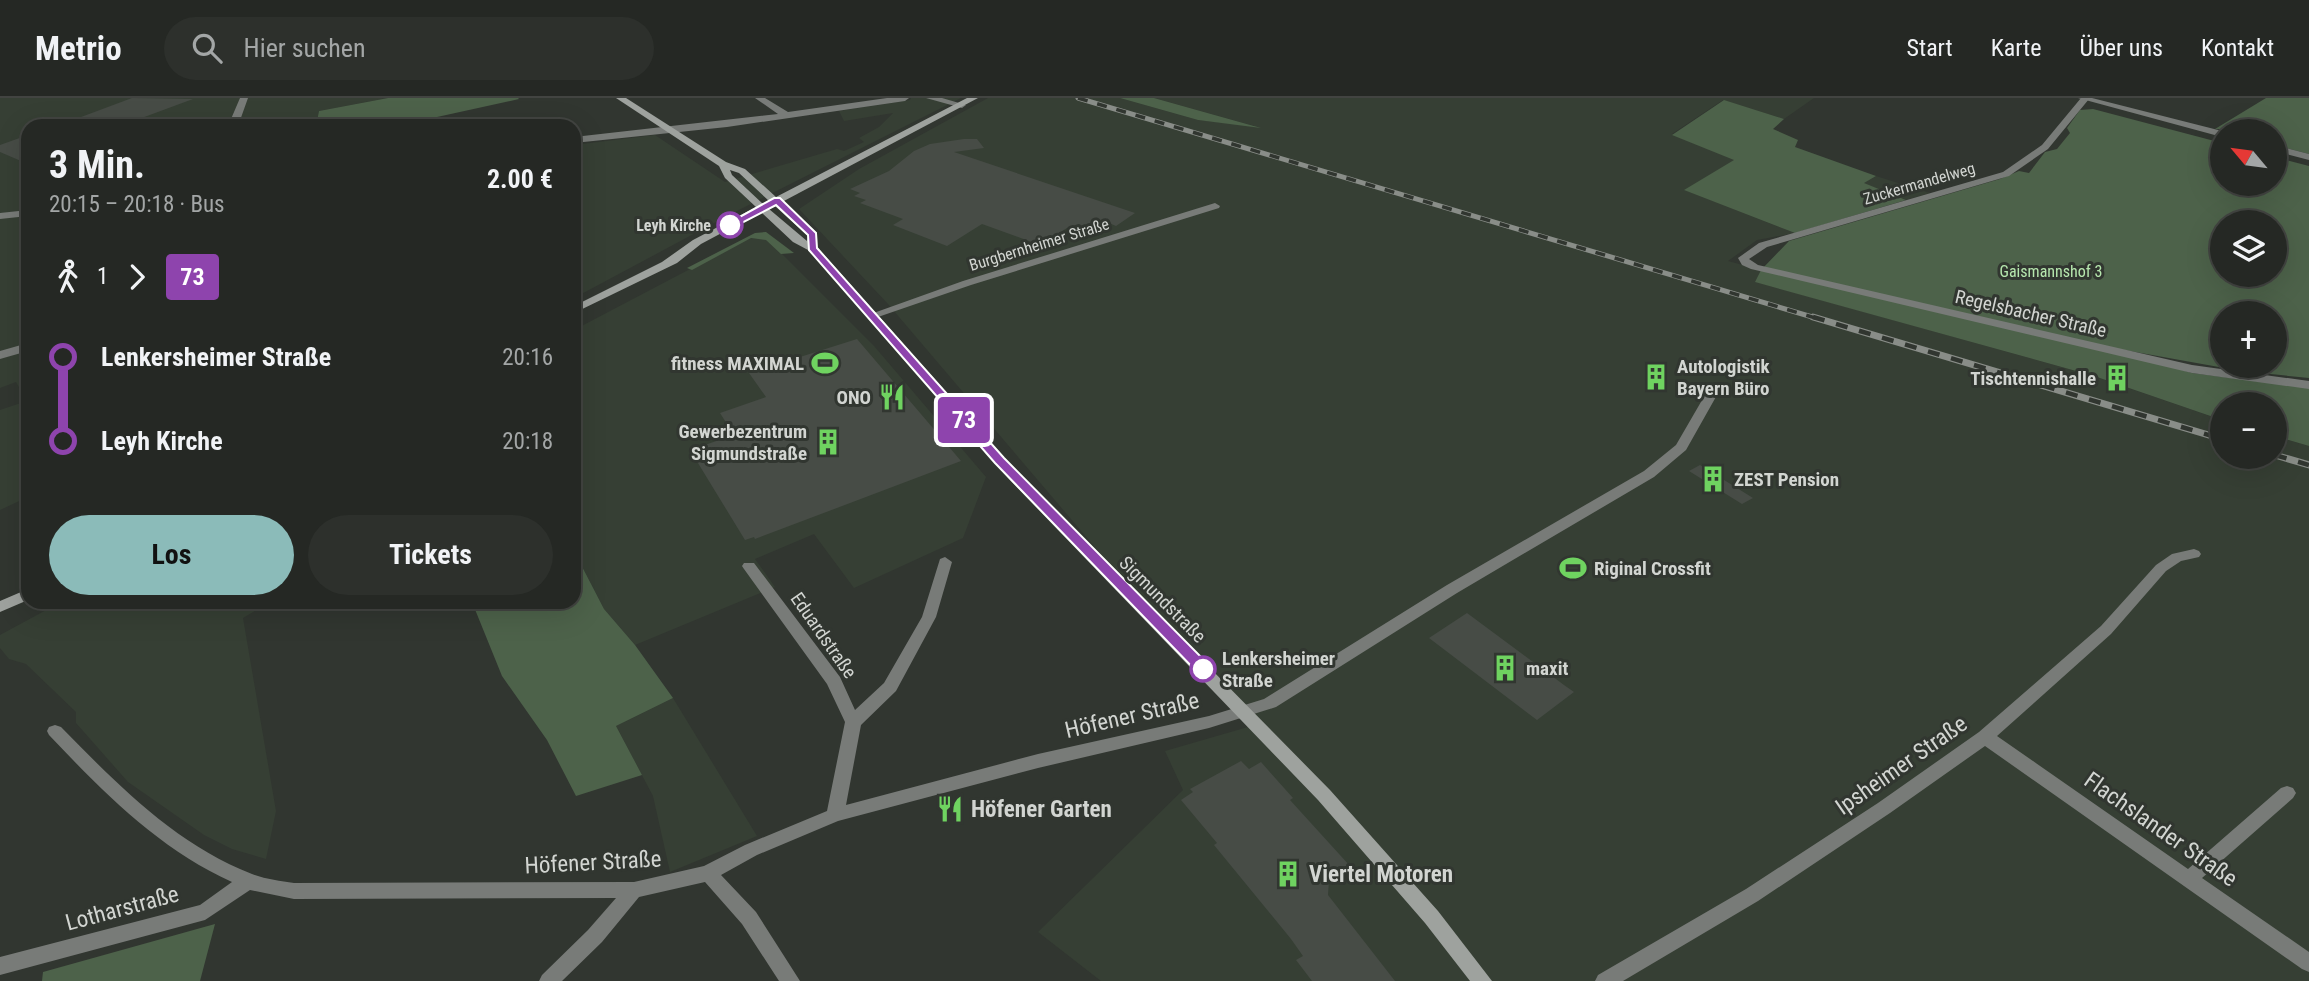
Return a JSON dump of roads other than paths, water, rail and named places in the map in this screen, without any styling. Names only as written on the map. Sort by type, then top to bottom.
[{"type":"main road","name":"Sigmundstraße","points":[[620,98],[723,164],[742,171],[813,235],[812,248]]},
{"type":"main road","points":[[581,306],[667,263],[709,246],[780,203],[808,191],[816,182],[974,98]]},
{"type":"main road","name":"Sigmundstraße","points":[[723,164],[728,176],[797,240],[812,248],[1029,493],[1245,712],[1377,851],[1482,981]]},
{"type":"main road","points":[[0,607],[21,597]]},
{"type":"street","points":[[236,119],[244,98]]},
{"type":"street","points":[[759,98],[787,116]]},
{"type":"street","points":[[581,139],[787,116],[905,98]]},
{"type":"street","points":[[930,98],[962,105]]},
{"type":"street","points":[[2084,98],[2210,131]]},
{"type":"street","name":"Zuckermandelweg","points":[[1746,263],[1743,258],[1763,245],[2006,174],[2045,147],[2084,98]]},
{"type":"street","points":[[2287,151],[2309,157]]},
{"type":"street","name":"Burgbernheimer Straße","points":[[874,315],[967,283],[1215,206]]},
{"type":"street","points":[[0,216],[21,214]]},
{"type":"street","name":"Regelsbacher Straße","points":[[1746,263],[2181,367],[2309,385]]},
{"type":"street","points":[[0,355],[21,349]]},
{"type":"street","points":[[1245,712],[1283,696],[1452,589],[1650,474],[1681,447],[1711,395]]},
{"type":"street","name":"Ipsheimer Straße","points":[[1605,981],[1752,895],[1985,737],[2106,630],[2161,568],[2178,556],[2194,554]]},
{"type":"street","points":[[835,815],[853,722],[890,687],[929,618],[945,562]]},
{"type":"street","name":"Eduardstraße","points":[[749,566],[834,681],[853,722]]},
{"type":"street","name":"Höfener Straße","points":[[55,731],[136,813],[183,849],[248,881],[294,891],[634,890],[708,873],[751,850],[835,815],[1038,761],[1245,712]]},
{"type":"street","name":"Flachslander Straße","points":[[1985,737],[2309,962]]},
{"type":"street","points":[[2189,879],[2287,793]]},
{"type":"street","points":[[708,873],[749,918],[790,981]]},
{"type":"street","name":"Lotharstraße","points":[[0,966],[205,912],[248,881]]},
{"type":"street","points":[[549,981],[595,936],[634,890]]},
{"type":"railway","points":[[1078,98],[1819,319]]},
{"type":"railway","points":[[1813,317],[2210,435]]},
{"type":"railway","points":[[2287,459],[2309,465]]},
{"type":"place","name":"Leyh Kirche","points":[[730,225]]},
{"type":"place","name":"fitness MAXIMAL","points":[[825,363]]},
{"type":"place","name":"Autologistik Bayern Büro","points":[[1656,377]]},
{"type":"place","name":"Tischtennishalle","points":[[2117,378]]},
{"type":"place","name":"ONO","points":[[892,397]]},
{"type":"place","name":"Gewerbezentrum Sigmundstraße","points":[[828,442]]},
{"type":"place","name":"ZEST Pension","points":[[1713,479]]},
{"type":"place","name":"Riginal Crossfit","points":[[1573,568]]},
{"type":"place","name":"maxit","points":[[1505,668]]},
{"type":"place","name":"Lenkersheimer Straße","points":[[1203,669]]},
{"type":"place","name":"Höfener Garten","points":[[950,809]]},
{"type":"place","name":"Viertel Motoren","points":[[1288,874]]},
{"type":"park label","name":"Gaismannshof 3","points":[[2051,271]]}]
